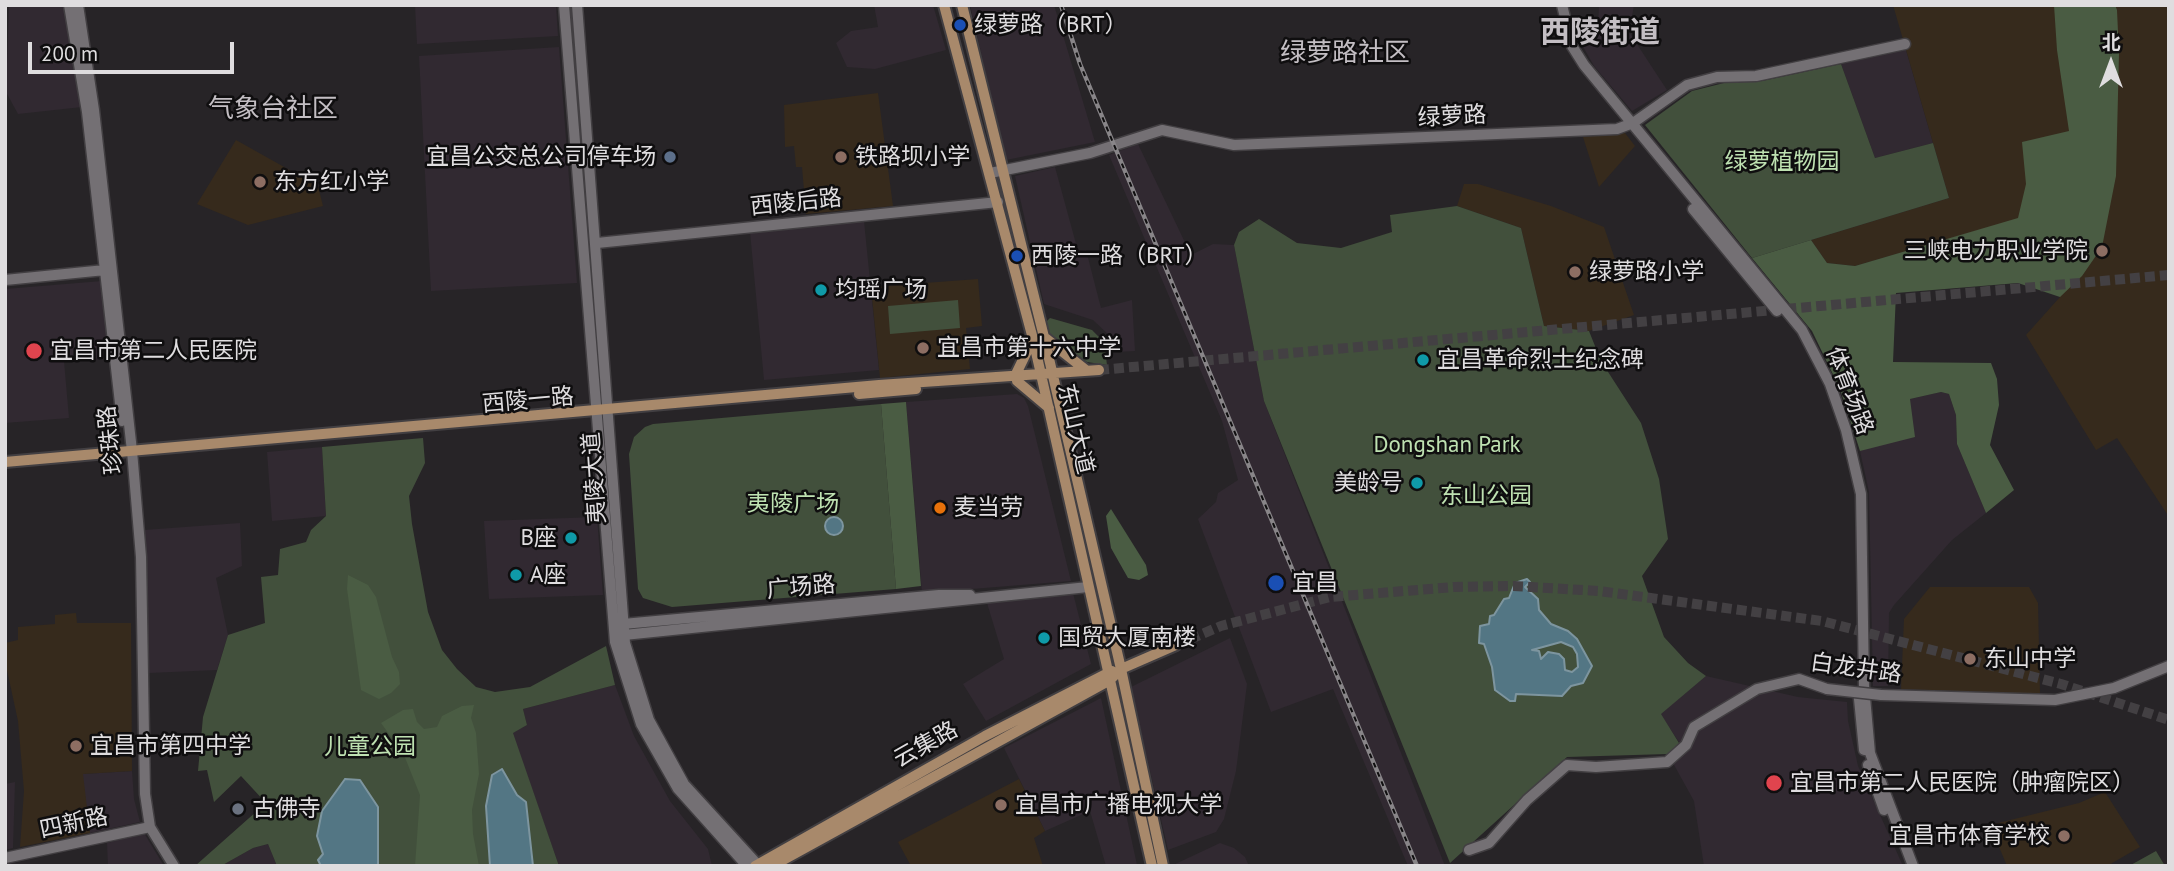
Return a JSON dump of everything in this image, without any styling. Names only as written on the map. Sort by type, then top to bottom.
[{"type":"main road","name":"珍珠路","points":[[69,5],[86,112],[129,454]]},
{"type":"main road","name":"珍珠路","points":[[78,5],[94,110],[129,454],[135,558],[139,795],[147,827],[167,866]]},
{"type":"main road","name":"夷陵大道","points":[[564,5],[624,629],[649,720],[684,785],[754,865]]},
{"type":"main road","name":"夷陵大道","points":[[577,5],[597,243],[615,642],[641,723],[677,789],[754,865]]},
{"type":"main road","name":"东山大道","points":[[944,5],[1038,338]]},
{"type":"main road","name":"东山大道","points":[[961,5],[1003,170],[1045,375],[1121,669],[1163,866]]},
{"type":"main road","name":"体育场路","points":[[1557,5],[1567,48],[1579,68],[1630,124],[1802,330],[1830,384],[1846,430],[1861,494],[1864,685],[1870,753],[1913,866]]},
{"type":"main road","name":"体育场路","points":[[1562,5],[1565,26],[1578,55],[1792,328],[1824,383],[1855,492],[1858,687],[1864,748],[1873,781],[1906,866]]},
{"type":"main road","name":"绿萝路","points":[[990,173],[1090,153],[1161,130],[1234,145],[1617,129],[1630,124],[1687,85],[1717,76],[1756,76],[1905,44]]},
{"type":"main road","name":"西陵后路","points":[[597,243],[998,202]]},
{"type":"main road","points":[[5,280],[105,270]]},
{"type":"main road","points":[[1049,408],[1016,378],[1038,338],[1087,371]]},
{"type":"main road","name":"西陵一路","points":[[5,462],[129,454],[1099,370]]},
{"type":"main road","name":"东山大道","points":[[1045,375],[1049,408],[1152,866]]},
{"type":"main road","name":"西陵一路","points":[[5,468],[129,454]]},
{"type":"main road","name":"广场路","points":[[624,629],[1088,586]]},
{"type":"main road","name":"云集路","points":[[772,866],[1108,676],[1176,646]]},
{"type":"main road","name":"白龙井路","points":[[1469,850],[1489,843],[1527,800],[1567,765],[1596,767],[1667,762],[1686,744],[1694,727],[1756,689],[1799,680],[1827,689],[1881,695],[2055,700],[2114,688],[2169,666]]},
{"type":"main road","name":"云集路","points":[[754,865],[985,736],[1108,676]]},
{"type":"main road","name":"珍珠路","points":[[147,827],[174,866]]},
{"type":"main road","name":"四新路","points":[[5,858],[147,827]]},
{"type":"shaded area","points":[[9,5],[66,5],[82,107],[18,114],[6,92]]},
{"type":"shaded area","points":[[415,5],[556,5],[558,36],[417,44]]},
{"type":"shaded area","points":[[874,5],[933,5],[946,50],[875,69],[847,67],[836,43],[851,31],[878,27]]},
{"type":"shaded area","points":[[970,5],[1054,5],[1095,142],[1006,160]]},
{"type":"shaded area","points":[[1599,5],[1634,5],[1629,32],[1667,90],[1632,111],[1594,66],[1573,29],[1598,29]]},
{"type":"shaded area","name":"三峡电力职业学院","points":[[1893,5],[2169,5],[2169,517],[2117,438],[2096,450],[2026,335],[2060,297],[2018,219],[1855,266],[1827,263],[1811,240],[1949,198]]},
{"type":"shaded area","points":[[559,47],[577,283],[431,291],[419,56]]},
{"type":"shaded area","points":[[1906,50],[1933,143],[1875,158],[1841,64]]},
{"type":"shaded area","name":"铁路坝小学","points":[[878,93],[893,206],[806,214],[802,167],[796,167],[794,146],[785,147],[784,105]]},
{"type":"shaded area","points":[[1625,133],[1635,146],[1599,187],[1583,137]]},
{"type":"shaded area","name":"东方红小学","points":[[236,140],[318,186],[323,206],[248,225],[197,204]]},
{"type":"shaded area","points":[[1138,144],[1191,255],[1213,244],[1234,245],[1264,401],[1445,866],[1408,866],[1333,689],[1271,712],[1198,519],[1216,502],[1218,493],[1238,480],[1222,421],[1109,155]]},
{"type":"shaded area","points":[[1055,167],[1078,251],[1086,250],[1101,308],[1132,300],[1135,351],[1115,352],[1112,338],[1093,320],[1044,304],[1015,176]]},
{"type":"shaded area","name":"绿萝路小学","points":[[1464,184],[1478,184],[1551,206],[1604,227],[1634,315],[1589,331],[1544,326],[1521,228],[1457,206]]},
{"type":"shaded area","points":[[864,221],[879,370],[764,380],[750,232]]},
{"type":"shaded area","name":"宜昌市第十六中学","points":[[978,279],[982,326],[966,328],[970,369],[880,378],[871,287]]},
{"type":"shaded area","name":"宜昌市第二人民医院","points":[[102,281],[110,357],[64,361],[69,418],[5,423],[5,289]]},
{"type":"shaded area","points":[[1941,392],[1949,394],[1956,415],[1957,444],[1986,513],[1952,540],[1894,605],[1889,613],[1888,686],[1873,686],[1869,492],[1860,451],[1874,446],[1910,399]]},
{"type":"shaded area","points":[[1017,394],[1024,398],[1028,406],[1071,581],[922,593],[906,402]]},
{"type":"shaded area","points":[[322,447],[326,516],[272,521],[267,452]]},
{"type":"shaded area","points":[[597,517],[603,595],[489,599],[484,521]]},
{"type":"shaded area","points":[[240,523],[242,566],[216,578],[228,635],[217,670],[149,673],[144,530]]},
{"type":"shaded area","name":"东山中学","points":[[1930,587],[2029,587],[2038,603],[2040,694],[1901,689],[1904,619]]},
{"type":"shaded area","name":"国贸大厦南楼","points":[[1073,593],[1091,664],[986,721],[963,684],[1004,659],[987,603]]},
{"type":"shaded area","name":"宜昌市第四中学","points":[[76,613],[77,623],[131,623],[132,771],[83,774],[90,833],[20,847],[24,791],[18,721],[5,661],[5,643],[18,640],[18,627],[55,624],[55,615]]},
{"type":"shaded area","points":[[1230,638],[1247,684],[1236,771],[1224,819],[1216,832],[1168,850],[1131,687]]},
{"type":"shaded area","name":"宜昌市第二人民医院（肿瘤院区）","points":[[1706,676],[1798,697],[1847,702],[1848,721],[1858,766],[1903,866],[1704,866],[1694,801],[1668,754],[1679,742],[1660,714]]},
{"type":"shaded area","points":[[615,685],[634,736],[670,801],[708,849],[712,866],[559,866],[512,733],[527,725],[523,709]]},
{"type":"shaded area","points":[[1101,698],[1137,865],[1134,866],[1106,866],[1090,811],[1045,831],[1004,748]]},
{"type":"shaded area","points":[[132,771],[134,799],[140,822],[90,833],[82,774]]},
{"type":"shaded area","name":"宜昌市广播电视大学","points":[[1019,779],[1045,831],[1034,838],[1043,866],[911,866],[898,842]]},
{"type":"shaded area","points":[[15,782],[13,848],[5,850],[5,784]]},
{"type":"shaded area","name":"宜昌市体育学校","points":[[2105,792],[2140,847],[2107,866],[2007,866],[1990,825],[2079,803]]},
{"type":"shaded area","points":[[144,833],[164,866],[108,866],[107,843]]},
{"type":"shaded area","points":[[1220,843],[1234,848],[1245,857],[1249,866],[1171,866]]},
{"type":"shaded area","points":[[268,844],[277,866],[221,866],[253,848]]},
{"type":"green space","points":[[2054,5],[2115,5],[2117,10],[2119,54],[2116,176],[2102,247],[2082,276],[2060,297],[2018,283],[1896,293],[1893,362],[1991,363],[1997,379],[1999,405],[1990,445],[2014,490],[1986,513],[1957,444],[1956,415],[1949,394],[1941,392],[1910,399],[1915,437],[1860,451],[1840,389],[1812,331],[1752,258],[1811,240],[1827,263],[1855,266],[2018,218],[2026,184],[2022,142],[2069,131],[2057,50]]},
{"type":"green space","name":"绿萝植物园","points":[[1841,64],[1875,158],[1933,143],[1949,198],[1752,258],[1645,125],[1692,91],[1724,83],[1762,81]]},
{"type":"green space","name":"Dongshan Park","points":[[1457,206],[1521,228],[1544,326],[1589,331],[1601,361],[1641,423],[1659,479],[1668,539],[1642,576],[1664,637],[1688,663],[1706,676],[1661,714],[1679,743],[1668,754],[1567,757],[1450,863],[1264,401],[1234,245],[1239,232],[1259,219],[1297,243],[1341,248],[1392,232],[1390,215]]},
{"type":"green space","points":[[958,300],[960,328],[890,334],[888,306]]},
{"type":"green space","points":[[1050,318],[1092,330],[1104,342],[1107,365],[1087,362],[1048,333],[1046,322]]},
{"type":"green space","points":[[906,402],[921,586],[896,589],[881,404]]},
{"type":"green space","name":"夷陵广场","points":[[881,404],[896,589],[672,607],[643,598],[638,589],[629,454],[634,437],[645,427],[653,424]]},
{"type":"green space","name":"儿童公园","points":[[423,438],[425,463],[409,496],[412,524],[428,612],[442,650],[457,669],[476,687],[495,692],[530,687],[606,646],[615,685],[523,709],[527,725],[513,733],[559,866],[277,866],[268,844],[253,848],[221,866],[195,866],[266,803],[241,776],[214,802],[207,770],[198,771],[203,717],[228,635],[265,623],[261,577],[278,575],[280,549],[306,542],[311,530],[326,516],[322,447]]},
{"type":"green space","points":[[1111,509],[1146,565],[1148,575],[1139,580],[1128,578],[1111,548],[1106,516]]},
{"type":"green space","points":[[348,575],[368,585],[376,597],[392,657],[399,672],[400,684],[379,699],[361,690],[347,589]]},
{"type":"green space","points":[[474,705],[471,718],[476,733],[479,774],[472,810],[479,866],[415,866],[420,795],[404,755],[381,723],[403,710],[413,709],[417,722],[424,729],[437,727],[442,716],[462,706]]},
{"type":"green space","points":[[2156,851],[2165,866],[2129,866]]},
{"type":"water","points":[[834,517],[840,520],[843,526],[840,532],[834,535],[828,532],[825,526],[828,520]]},
{"type":"water","points":[[1527,579],[1530,582],[1525,587],[1538,599],[1539,610],[1551,624],[1568,631],[1577,639],[1592,666],[1583,683],[1571,686],[1562,696],[1516,694],[1515,701],[1510,701],[1495,690],[1492,667],[1484,644],[1479,643],[1480,626],[1489,624],[1490,616],[1494,615],[1504,599],[1509,598],[1515,583]],"holes":[[[1561,642],[1573,647],[1577,654],[1578,667],[1572,672],[1565,670],[1564,659],[1559,654],[1548,652],[1541,659],[1539,651],[1532,650]]]},
{"type":"water","points":[[502,769],[517,795],[526,802],[533,866],[490,866],[486,806],[492,775]]},
{"type":"water","points":[[345,779],[360,780],[378,807],[378,866],[321,866],[318,860],[323,854],[317,836],[322,811]]},
{"type":"tunnel","points":[[1099,370],[2169,275]]},
{"type":"tunnel","points":[[1176,645],[1221,626],[1330,597],[1454,587],[1514,586],[1599,591],[1822,621],[2061,684],[2169,720]]},
{"type":"railway","points":[[1061,5],[1080,64],[1417,866]]},
{"type":"place","name":"绿萝路（BRT）","points":[[960,25]]},
{"type":"place","name":"宜昌公交总公司停车场","points":[[670,157]]},
{"type":"place","name":"铁路坝小学","points":[[841,157]]},
{"type":"place","name":"东方红小学","points":[[260,182]]},
{"type":"place","name":"三峡电力职业学院","points":[[2102,251]]},
{"type":"place","name":"西陵一路（BRT）","points":[[1017,256]]},
{"type":"place","name":"绿萝路小学","points":[[1575,272]]},
{"type":"place","name":"均瑶广场","points":[[821,290]]},
{"type":"place","name":"宜昌市第十六中学","points":[[923,348]]},
{"type":"place","name":"宜昌市第二人民医院","points":[[34,351]]},
{"type":"place","name":"宜昌革命烈士纪念碑","points":[[1423,360]]},
{"type":"place","name":"美龄号","points":[[1417,483]]},
{"type":"place","name":"麦当劳","points":[[940,508]]},
{"type":"place","name":"B座","points":[[571,538]]},
{"type":"place","name":"A座","points":[[516,575]]},
{"type":"place","name":"宜昌","points":[[1276,583]]},
{"type":"place","name":"国贸大厦南楼","points":[[1044,638]]},
{"type":"place","name":"东山中学","points":[[1970,659]]},
{"type":"place","name":"宜昌市第四中学","points":[[76,746]]},
{"type":"place","name":"宜昌市第二人民医院（肿瘤院区）","points":[[1774,783]]},
{"type":"place","name":"宜昌市广播电视大学","points":[[1001,805]]},
{"type":"place","name":"古佛寺","points":[[238,809]]},
{"type":"place","name":"宜昌市体育学校","points":[[2064,836]]},
{"type":"district","name":"西陵街道","points":[[1600,33]]},
{"type":"district","name":"绿萝路社区","points":[[1345,54]]},
{"type":"district","name":"气象台社区","points":[[273,110]]},
{"type":"park label","name":"东山公园","points":[[1486,496]]}]
